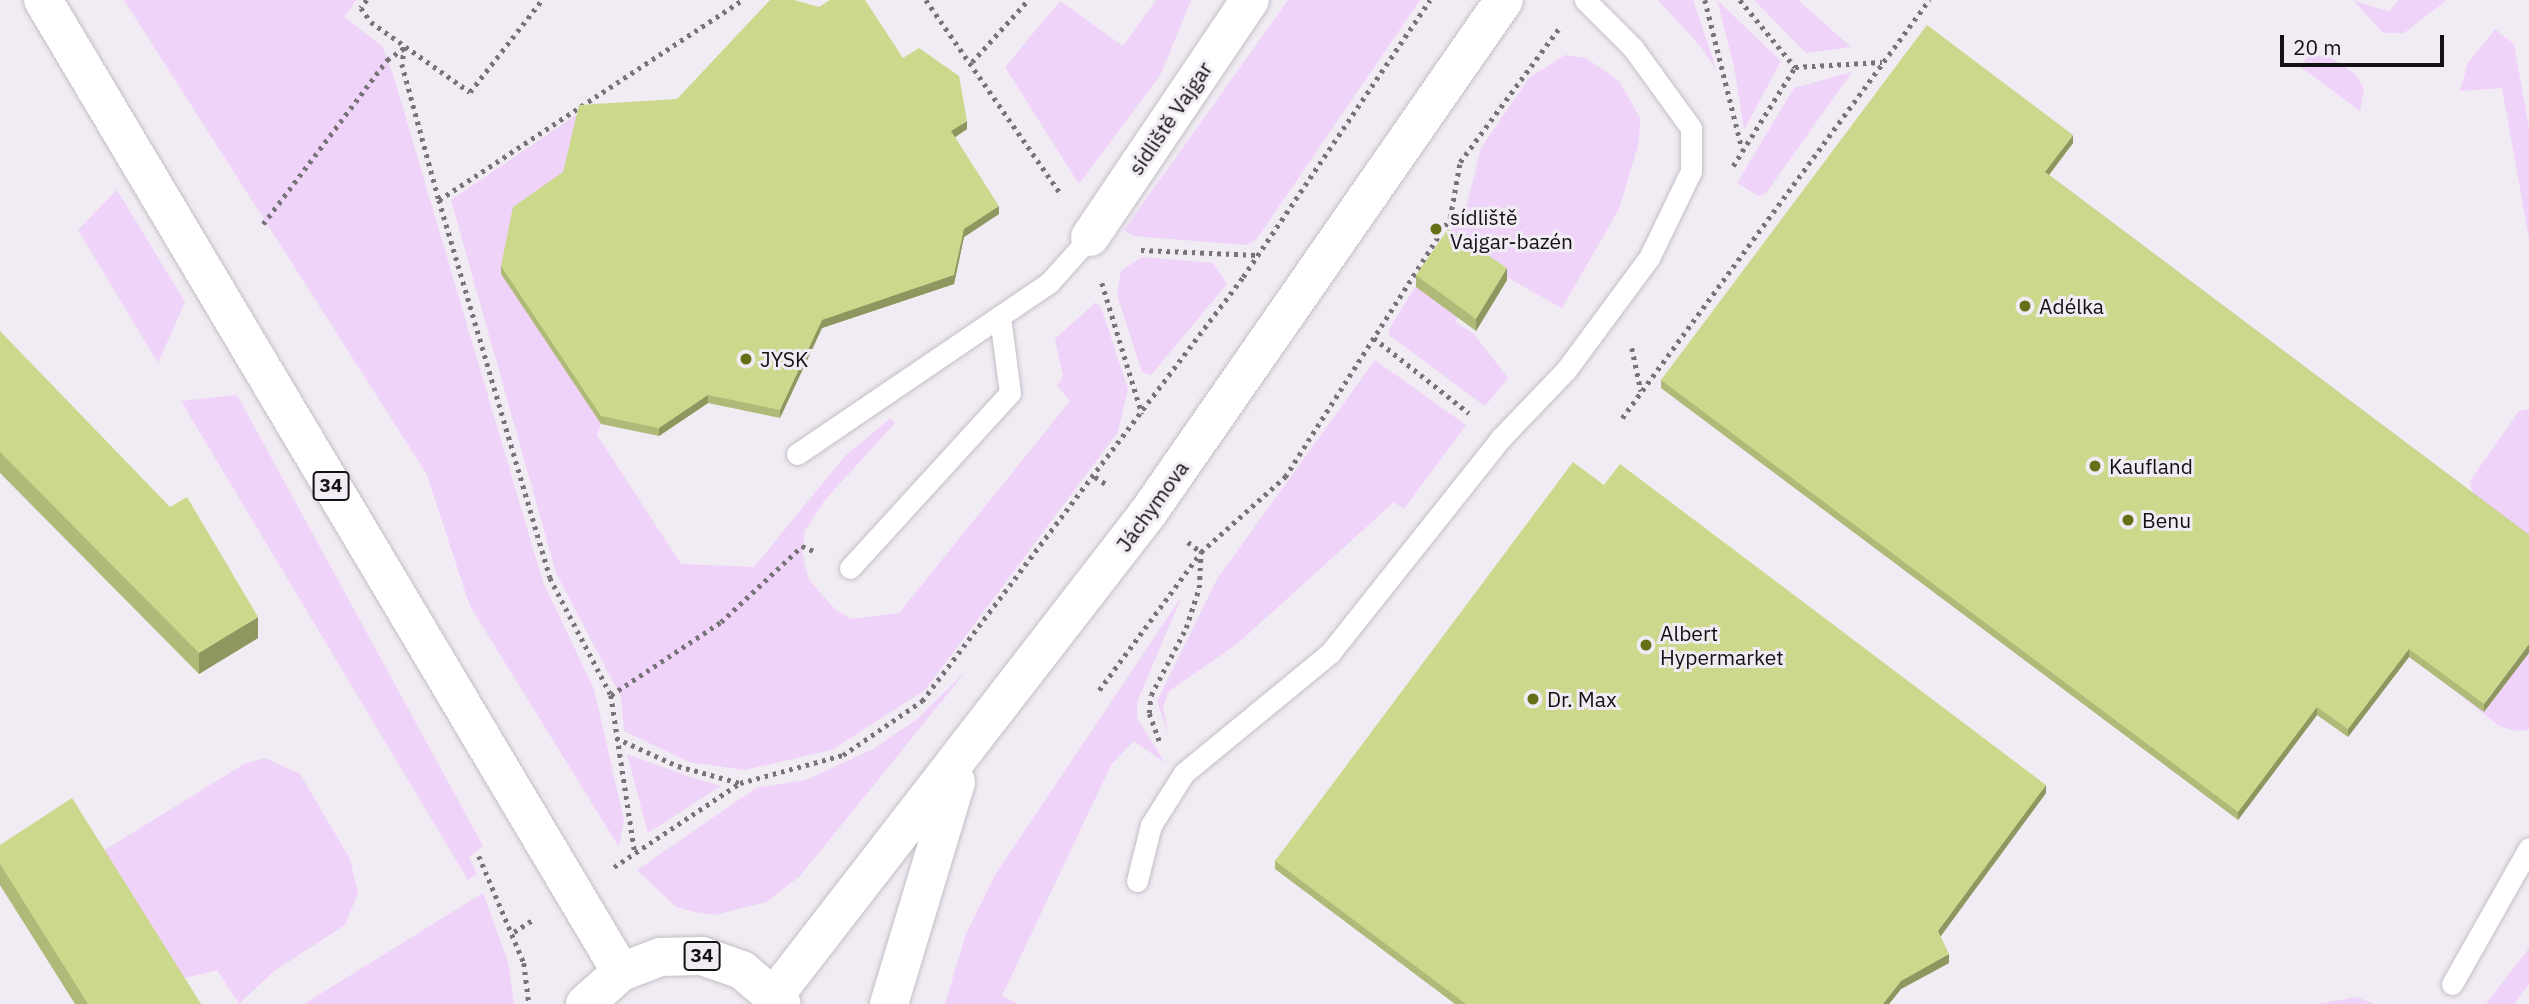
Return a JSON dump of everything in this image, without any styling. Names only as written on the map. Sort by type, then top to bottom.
[{"type":"street","name":"34","points":[[43,0],[621,971]]},
{"type":"street","name":"sídliště Vajgar","points":[[1090,237],[1250,0]]},
{"type":"street","name":"Jáchymova","points":[[779,999],[1148,513],[1504,0]]},
{"type":"street","points":[[889,1004],[963,759]]},
{"type":"street","name":"34","points":[[585,1004],[621,971],[660,957],[702,956],[742,970],[779,999]]},
{"type":"lane","points":[[1137,881],[1151,825],[1184,773],[1330,653],[1501,438],[1566,370],[1649,258],[1691,171],[1691,128],[1673,97],[1585,0]]},
{"type":"lane","points":[[797,454],[1049,284],[1090,237]]},
{"type":"lane","points":[[850,568],[1010,393],[1000,317]]},
{"type":"lane","points":[[2452,984],[2529,848]]},
{"type":"path","points":[[367,0],[360,8],[366,15],[405,47],[470,92],[542,0]]},
{"type":"path","points":[[439,200],[742,0]]},
{"type":"path","points":[[926,0],[972,62],[1090,237]]},
{"type":"path","points":[[972,62],[1028,0]]},
{"type":"path","points":[[405,47],[402,64],[439,200],[550,579],[611,695],[635,853],[740,783],[843,755],[922,701],[1142,414],[1259,255],[1430,0]]},
{"type":"path","points":[[1704,0],[1742,149],[1795,67]]},
{"type":"path","points":[[1740,0],[1795,67]]},
{"type":"path","points":[[1622,418],[1658,377],[1929,0]]},
{"type":"path","points":[[1099,690],[1202,552],[1285,477],[1450,218],[1460,162],[1564,22]]},
{"type":"path","points":[[263,224],[387,60],[405,47]]},
{"type":"path","points":[[1795,67],[1883,62]]},
{"type":"path","points":[[1134,250],[1259,255]]},
{"type":"path","points":[[1091,288],[1100,279],[1142,414]]},
{"type":"path","points":[[1374,338],[1501,438]]},
{"type":"path","points":[[611,695],[721,622],[802,546],[850,568]]},
{"type":"path","points":[[1184,773],[1162,746],[1149,713],[1199,588],[1202,552]]},
{"type":"path","points":[[616,737],[678,766],[740,783]]},
{"type":"path","points":[[479,856],[524,963],[530,1004]]},
{"type":"shaded area","points":[[124,0],[356,0],[344,17],[382,46],[392,71],[543,582],[594,689],[624,820],[619,847],[470,606],[426,473]]},
{"type":"shaded area","points":[[1156,0],[1191,0],[1161,74],[1079,184],[1005,67],[1060,1],[1123,46]]},
{"type":"shaded area","points":[[1288,0],[1420,0],[1256,240],[1246,245],[1133,236],[1124,230]]},
{"type":"shaded area","points":[[1658,0],[1693,0],[1717,71],[1701,47]]},
{"type":"shaded area","points":[[1717,0],[1781,61],[1744,130],[1734,66]]},
{"type":"shaded area","points":[[1754,0],[1798,0],[1851,47],[1806,53]]},
{"type":"shaded area","points":[[2353,0],[2389,12],[2398,0],[2447,0],[2404,33],[2383,33]]},
{"type":"shaded area","points":[[2495,29],[2514,44],[2529,128],[2529,239],[2502,88],[2460,91],[2468,63]]},
{"type":"shaded area","points":[[1565,55],[1586,58],[1619,81],[1640,118],[1639,142],[1619,209],[1562,308],[1490,268],[1455,322],[1474,334],[1508,378],[1485,406],[1389,335],[1389,329],[1467,204],[1481,148],[1529,78]]},
{"type":"shaded area","points":[[2327,55],[2355,74],[2364,89],[2360,111],[2299,66],[2309,56]]},
{"type":"shaded area","points":[[1852,72],[1766,193],[1759,196],[1737,183],[1794,88]]},
{"type":"shaded area","points":[[579,113],[563,180],[501,274],[601,424],[597,435],[681,564],[754,567],[845,456],[891,418],[895,423],[824,501],[805,531],[802,552],[809,580],[835,609],[851,619],[899,613],[1070,401],[1057,386],[1063,376],[1055,339],[1096,302],[1101,307],[1128,389],[1118,432],[925,690],[832,750],[744,770],[689,762],[624,731],[621,697],[556,573],[451,200]]},
{"type":"shaded area","points":[[117,190],[185,302],[158,363],[78,230]]},
{"type":"shaded area","points":[[1142,257],[1213,263],[1227,284],[1151,375],[1142,372],[1117,295],[1121,271]]},
{"type":"shaded area","points":[[1375,360],[1466,425],[1404,509],[1394,502],[1237,644],[1169,691],[1163,706],[1168,734],[1157,701],[1217,579]]},
{"type":"shaded area","points":[[237,395],[483,846],[469,857],[477,874],[468,880],[181,401]]},
{"type":"shaded area","points":[[2529,409],[2529,730],[2516,731],[2499,726],[2410,655],[2475,503],[2470,481],[2519,411]]},
{"type":"shaded area","points":[[1182,596],[1137,702],[1137,718],[1165,763],[1134,741],[1111,765],[1002,996],[1018,1004],[945,1004],[966,934],[995,875]]},
{"type":"shaded area","points":[[967,670],[800,876],[766,902],[715,915],[695,912],[676,907],[637,870],[756,788],[806,780],[873,749],[916,720]]},
{"type":"shaded area","points":[[627,754],[690,777],[721,786],[648,833]]},
{"type":"shaded area","points":[[265,758],[300,774],[350,859],[358,893],[345,925],[274,971],[239,1004],[217,970],[174,981],[95,856],[244,764]]},
{"type":"shaded area","points":[[483,893],[508,962],[514,1004],[304,1004]]},
{"type":"shaded area","points":[[2529,948],[2529,984],[2514,1004],[2486,1004]]},
{"type":"shaded area","points":[[2356,997],[2375,1004],[2317,1004]]},
{"type":"building","points":[[770,0],[794,0],[819,7],[830,0],[865,0],[903,58],[919,48],[959,76],[967,121],[951,131],[999,206],[964,229],[954,275],[822,320],[780,410],[708,395],[659,428],[601,416],[501,266],[513,207],[563,172],[579,105],[677,99]]},
{"type":"building","name":"Kaufland","points":[[1927,25],[2073,135],[2045,172],[2529,535],[2529,644],[2484,704],[2409,649],[2348,729],[2317,707],[2238,812],[1661,380]]},
{"type":"building","points":[[1448,229],[1507,268],[1476,319],[1416,275]]},
{"type":"building","points":[[0,331],[170,507],[187,497],[258,617],[199,653],[0,452]]},
{"type":"building","name":"Albert Hypermarket","points":[[1573,462],[1604,485],[1620,464],[2046,785],[1938,931],[1949,954],[1901,981],[1883,1004],[1466,1004],[1275,861]]},
{"type":"building","points":[[72,798],[201,1004],[88,1004],[0,864],[0,845]]},
{"type":"place","name":"sídliště Vajgar-bazén","points":[[1436,229]]},
{"type":"place","name":"Adélka","points":[[2025,306]]},
{"type":"place","name":"JYSK","points":[[746,359]]},
{"type":"place","name":"Kaufland","points":[[2095,466]]},
{"type":"place","name":"Benu","points":[[2128,520]]},
{"type":"place","name":"Albert Hypermarket","points":[[1646,645]]},
{"type":"place","name":"Dr. Max","points":[[1533,699]]}]
